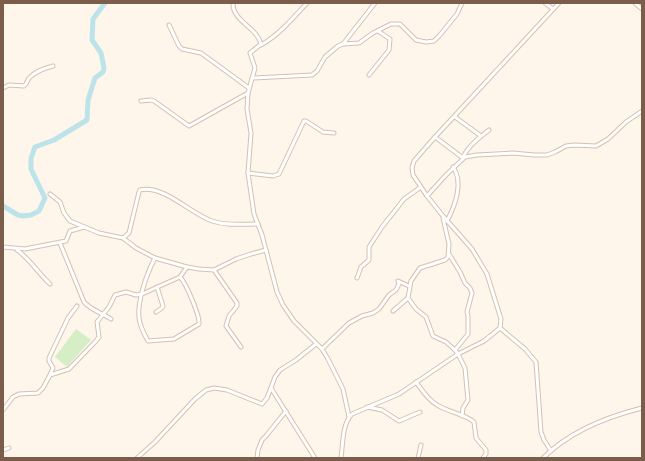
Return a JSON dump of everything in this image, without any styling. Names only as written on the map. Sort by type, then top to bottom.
[{"type":"street","points":[[233,3],[234,13],[259,37],[261,45]]},
{"type":"street","points":[[307,3],[277,34],[250,53],[255,66],[248,93],[247,109],[252,135],[248,173],[254,214],[266,250],[274,281],[283,305],[294,321],[322,349],[328,359],[343,389],[349,417]]},
{"type":"street","points":[[343,44],[375,3]]},
{"type":"street","points":[[252,78],[312,75],[317,71],[325,57],[338,46],[343,44],[359,43],[391,24],[398,23],[416,40],[426,42],[434,41],[457,14],[462,3]]},
{"type":"street","points":[[545,3],[553,9]]},
{"type":"street","points":[[341,458],[346,425],[352,414],[399,394],[458,354],[484,341],[500,328],[501,320],[487,274],[472,249],[447,221],[421,188],[413,175],[412,168],[414,161],[435,137],[559,3]]},
{"type":"street","points":[[635,3],[642,8]]},
{"type":"street","points":[[169,25],[179,46],[182,49],[201,53],[249,88]]},
{"type":"street","points":[[369,75],[389,50],[390,46],[390,39],[378,31]]},
{"type":"street","points":[[3,88],[9,85],[24,86],[27,84],[29,79],[37,73],[53,66]]},
{"type":"street","points":[[141,101],[154,101],[189,126],[248,93]]},
{"type":"street","points":[[463,158],[513,153],[547,155],[566,146],[596,146],[608,139],[626,122],[642,111]]},
{"type":"street","points":[[455,116],[481,136]]},
{"type":"street","points":[[248,173],[272,176],[279,174],[304,121],[306,120],[323,132],[334,133]]},
{"type":"street","points":[[427,196],[463,158],[464,154],[481,136],[489,130]]},
{"type":"street","points":[[435,137],[463,158]]},
{"type":"street","points":[[447,221],[452,210],[458,184],[456,172],[453,167]]},
{"type":"street","points":[[357,278],[361,267],[369,260],[369,247],[382,227],[404,199],[421,188]]},
{"type":"street","points":[[123,238],[129,233],[139,192],[140,190],[144,189],[166,194],[211,221],[233,225],[258,224]]},
{"type":"street","points":[[50,194],[60,202],[67,218],[70,221],[107,235],[123,238],[136,248],[154,258],[187,267],[214,270],[236,259],[266,250]]},
{"type":"street","points":[[443,216],[449,238],[449,254],[472,293],[467,311],[468,334],[455,350]]},
{"type":"street","points":[[3,247],[25,250],[51,243],[60,243],[66,240],[70,231],[84,227]]},
{"type":"street","points":[[60,243],[82,298],[88,306],[111,319]]},
{"type":"street","points":[[16,249],[28,259],[50,284]]},
{"type":"street","points":[[449,254],[445,260],[420,268],[409,286],[408,298],[416,309],[426,317],[433,336],[446,342],[455,350],[466,371],[468,402],[463,408],[462,416]]},
{"type":"street","points":[[154,258],[142,294],[139,309],[139,316],[148,341],[174,339],[198,325],[200,322],[196,308],[180,277]]},
{"type":"street","points":[[50,375],[69,369],[96,341],[99,337],[97,322],[116,295],[126,292],[136,295],[142,294],[180,277],[187,267]]},
{"type":"street","points":[[214,270],[237,303],[237,306],[229,316],[226,326],[241,347]]},
{"type":"street","points":[[322,349],[349,323],[379,309],[389,295],[396,290],[399,284],[398,281],[409,286]]},
{"type":"street","points":[[156,312],[163,306],[157,287]]},
{"type":"street","points":[[393,311],[408,298]]},
{"type":"street","points":[[3,410],[13,397],[19,394],[38,393],[43,388],[53,368],[49,361],[50,358],[68,318],[77,306]]},
{"type":"street","points":[[500,328],[525,349],[536,362],[542,432],[550,452]]},
{"type":"street","points":[[138,458],[195,399],[206,390],[214,388],[227,390],[262,404],[267,398],[275,377],[280,370],[296,360],[316,344]]},
{"type":"street","points":[[416,382],[433,403],[474,422],[476,438],[486,450],[486,454],[483,458]]},
{"type":"street","points":[[271,388],[316,458]]},
{"type":"street","points":[[367,407],[382,410],[400,421],[420,412]]},
{"type":"street","points":[[544,458],[567,438],[587,426],[642,408]]},
{"type":"street","points":[[257,458],[259,444],[286,411]]},
{"type":"street","points":[[418,458],[421,445]]},
{"type":"street","points":[[3,450],[9,448]]},
{"type":"green space","points":[[76,329],[91,340],[67,367],[55,357]]},
{"type":"waterway","points":[[3,206],[18,215],[23,216],[31,215],[39,211],[45,198],[31,169],[31,158],[35,147],[54,140],[87,120],[88,100],[95,78],[103,72],[104,68],[101,53],[92,40],[93,19],[105,3]]}]
